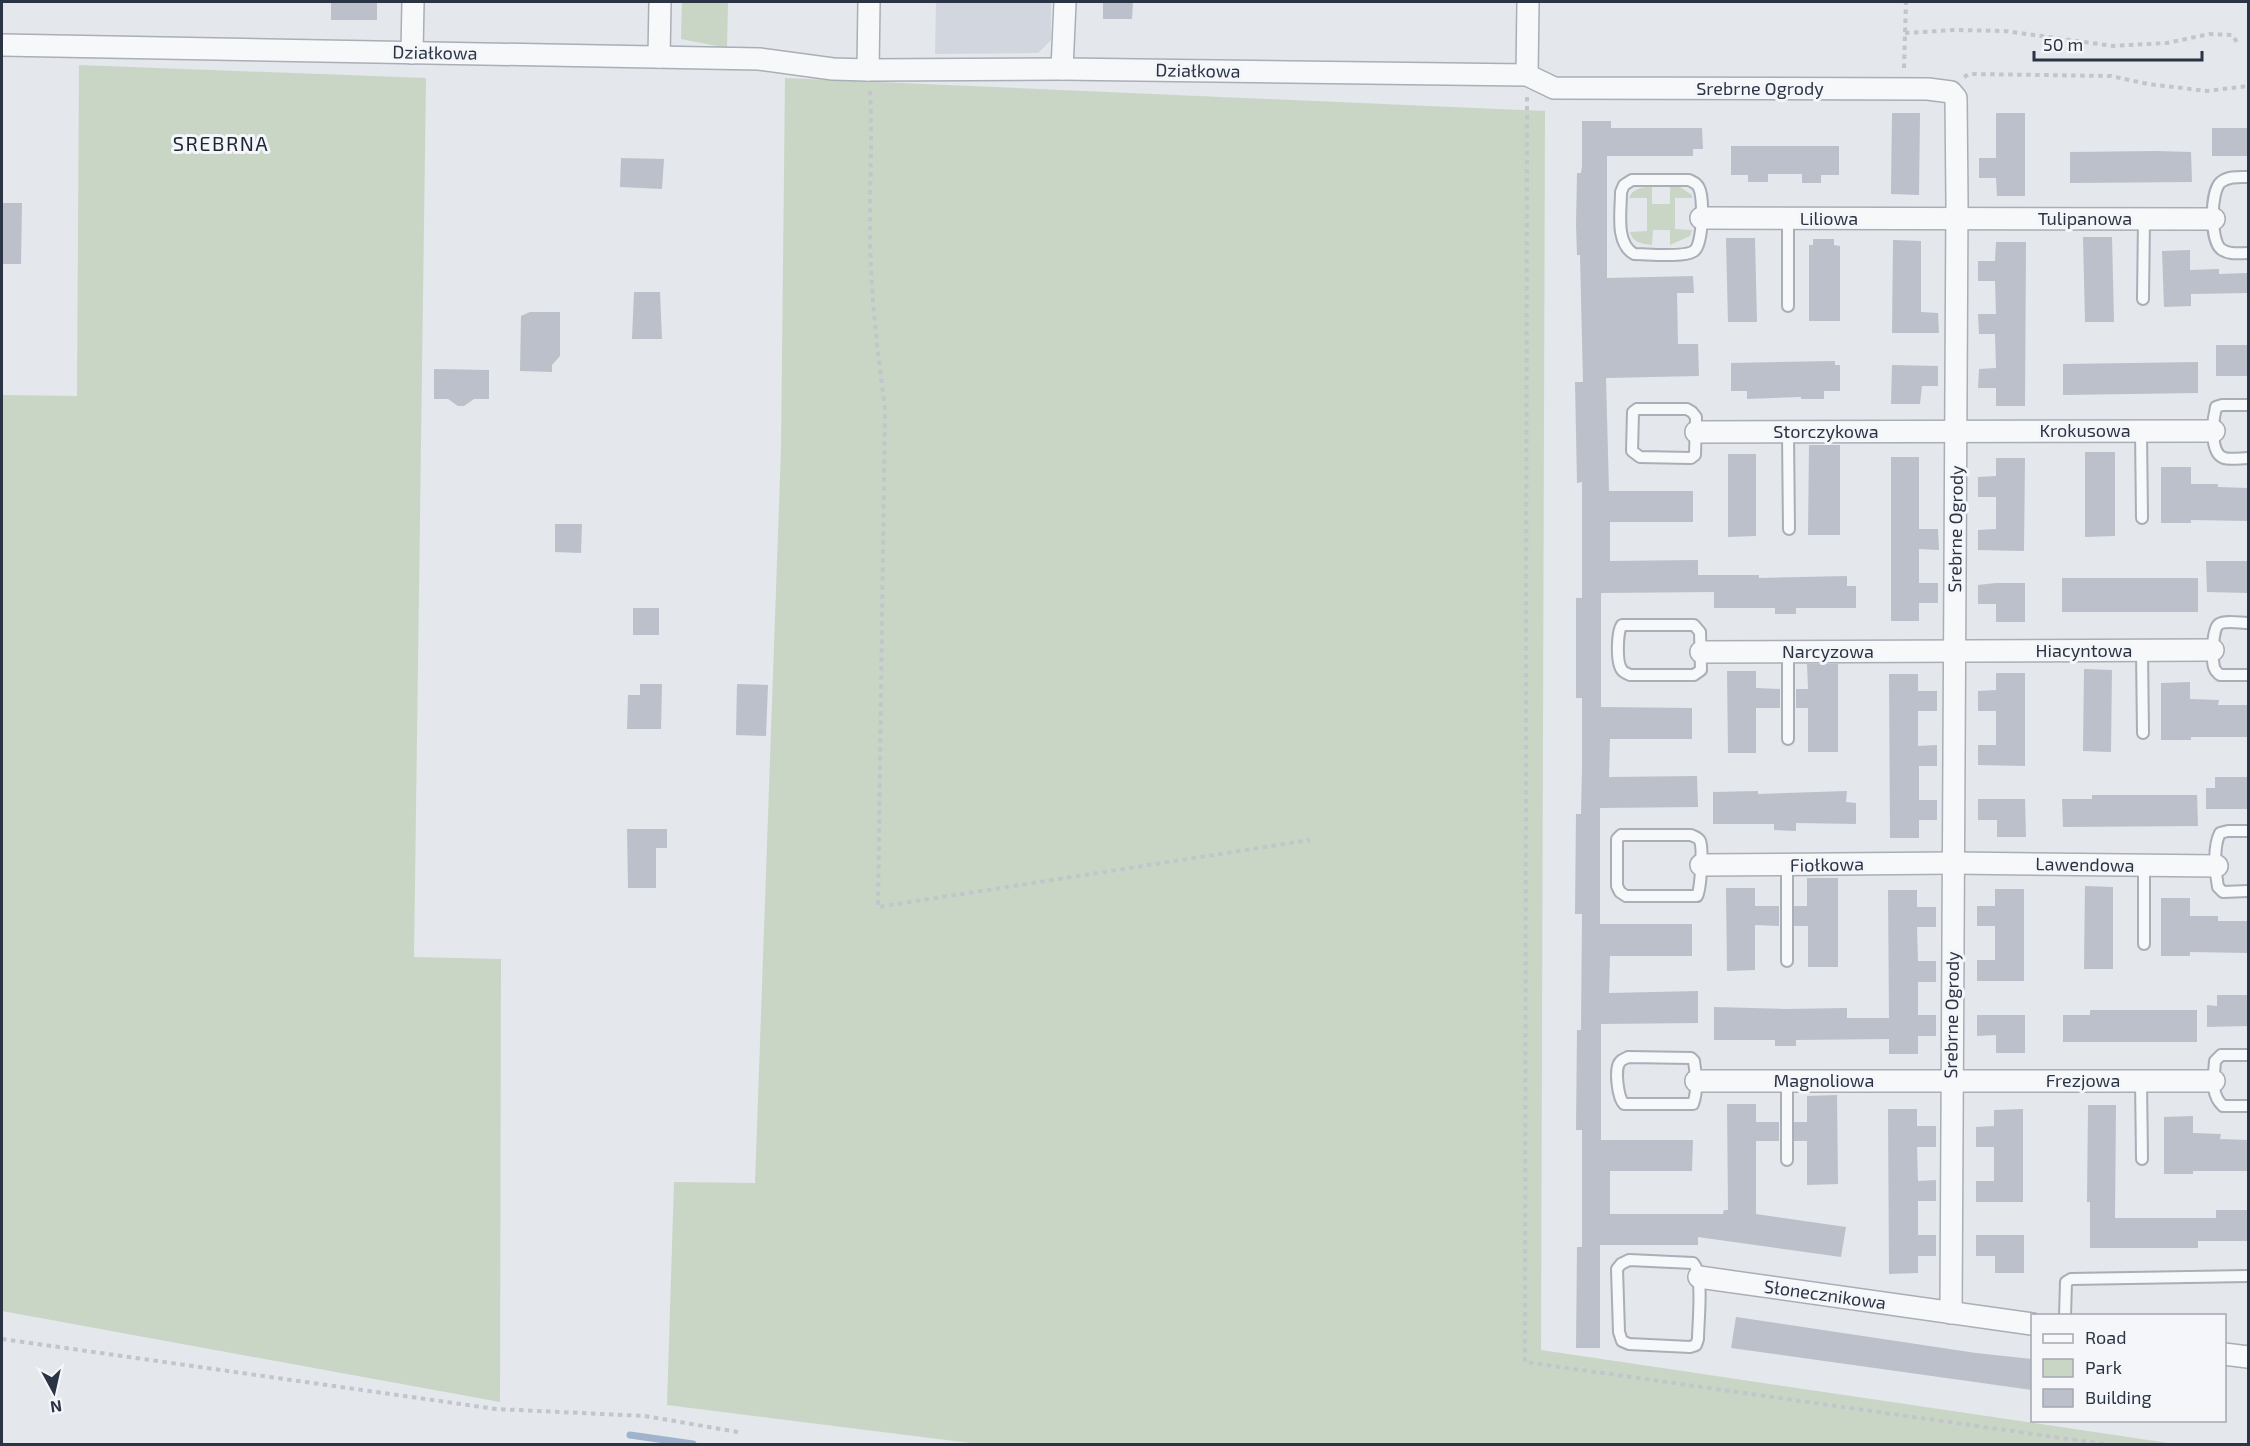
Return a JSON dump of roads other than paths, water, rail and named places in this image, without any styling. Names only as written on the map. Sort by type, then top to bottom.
[{"type":"street","points":[[412,53],[413,2]]},
{"type":"street","points":[[659,57],[660,2]]},
{"type":"street","points":[[868,70],[869,2]]},
{"type":"street","points":[[1062,69],[1065,2]]},
{"type":"street","points":[[1527,75],[1528,2]]},
{"type":"street","name":"Działkowa","points":[[2,45],[759,59],[833,69],[868,70],[1062,69],[1527,75]]},
{"type":"street","name":"Srebrne Ogrody","points":[[1527,75],[1554,88],[1903,89],[1951,92],[1956,98],[1957,432],[1951,1313]]},
{"type":"street","name":"Liliowa","points":[[1701,218],[1957,219]]},
{"type":"street","name":"Tulipanowa","points":[[1957,219],[2214,219]]},
{"type":"street","name":"Krokusowa","points":[[1957,432],[2214,431]]},
{"type":"street","name":"Storczykowa","points":[[1696,432],[1957,432]]},
{"type":"street","name":"Hiacyntowa","points":[[1954,652],[2213,650]]},
{"type":"street","name":"Narcyzowa","points":[[1701,652],[1954,652]]},
{"type":"street","name":"Fiołkowa","points":[[1701,865],[1954,863]]},
{"type":"street","name":"Lawendowa","points":[[1954,863],[2217,866]]},
{"type":"street","name":"Magnoliowa","points":[[1696,1081],[1951,1082]]},
{"type":"street","name":"Frezjowa","points":[[1951,1082],[2214,1081]]},
{"type":"street","name":"Słonecznikowa","points":[[1699,1276],[1951,1313]]},
{"type":"street","points":[[1951,1313],[2031,1324]]},
{"type":"street","points":[[2226,1354],[2248,1357]]},
{"type":"lane","points":[[2248,177],[2230,177],[2220,183],[2214,192],[2214,240],[2229,254],[2248,253]]},
{"type":"lane","points":[[1632,180],[1689,180],[1696,183],[1700,190],[1701,218],[1701,242],[1688,254],[1634,254],[1626,249],[1622,240],[1621,192],[1624,185],[1632,180]]},
{"type":"lane","points":[[1788,219],[1788,306]]},
{"type":"lane","points":[[2143,299],[2144,219]]},
{"type":"lane","points":[[2248,405],[2216,407],[2214,431],[2216,453],[2223,458],[2248,458]]},
{"type":"lane","points":[[1637,409],[1687,409],[1696,417],[1696,432],[1697,451],[1691,458],[1640,457],[1632,451],[1633,412],[1637,409]]},
{"type":"lane","points":[[2141,431],[2142,518]]},
{"type":"lane","points":[[1788,432],[1789,529]]},
{"type":"lane","points":[[2248,623],[2221,623],[2216,627],[2214,633],[2213,650],[2214,667],[2220,675],[2248,675]]},
{"type":"lane","points":[[1622,625],[1694,625],[1700,632],[1701,652],[1701,670],[1694,675],[1630,675],[1622,671],[1620,666],[1618,633],[1622,625]]},
{"type":"lane","points":[[2142,651],[2143,733]]},
{"type":"lane","points":[[1788,652],[1788,739]]},
{"type":"lane","points":[[2248,831],[2220,833],[2217,839],[2217,887],[2223,892],[2248,891]]},
{"type":"lane","points":[[1621,835],[1698,838],[1701,842],[1701,865],[1700,891],[1697,896],[1626,896],[1617,886],[1617,839],[1621,835]]},
{"type":"lane","points":[[1787,865],[1787,961]]},
{"type":"lane","points":[[2144,866],[2144,944]]},
{"type":"lane","points":[[2248,1055],[2221,1055],[2216,1061],[2214,1081],[2215,1094],[2223,1106],[2248,1106]]},
{"type":"lane","points":[[1628,1057],[1691,1058],[1694,1061],[1696,1081],[1694,1104],[1624,1104],[1619,1099],[1618,1065],[1621,1060],[1628,1057]]},
{"type":"lane","points":[[2141,1080],[2142,1159]]},
{"type":"lane","points":[[1787,1081],[1787,1160]]},
{"type":"lane","points":[[1629,1260],[1692,1263],[1696,1266],[1699,1276],[1696,1345],[1690,1347],[1629,1344],[1622,1341],[1619,1332],[1617,1279],[1617,1269],[1621,1264],[1629,1260]]},
{"type":"lane","points":[[2065,1314],[2064,1290],[2066,1282],[2072,1280],[2248,1276]]},
{"type":"waterway","points":[[630,1435],[693,1444]]},
{"type":"district","name":"SREBRNA","points":[[221,144]]}]
